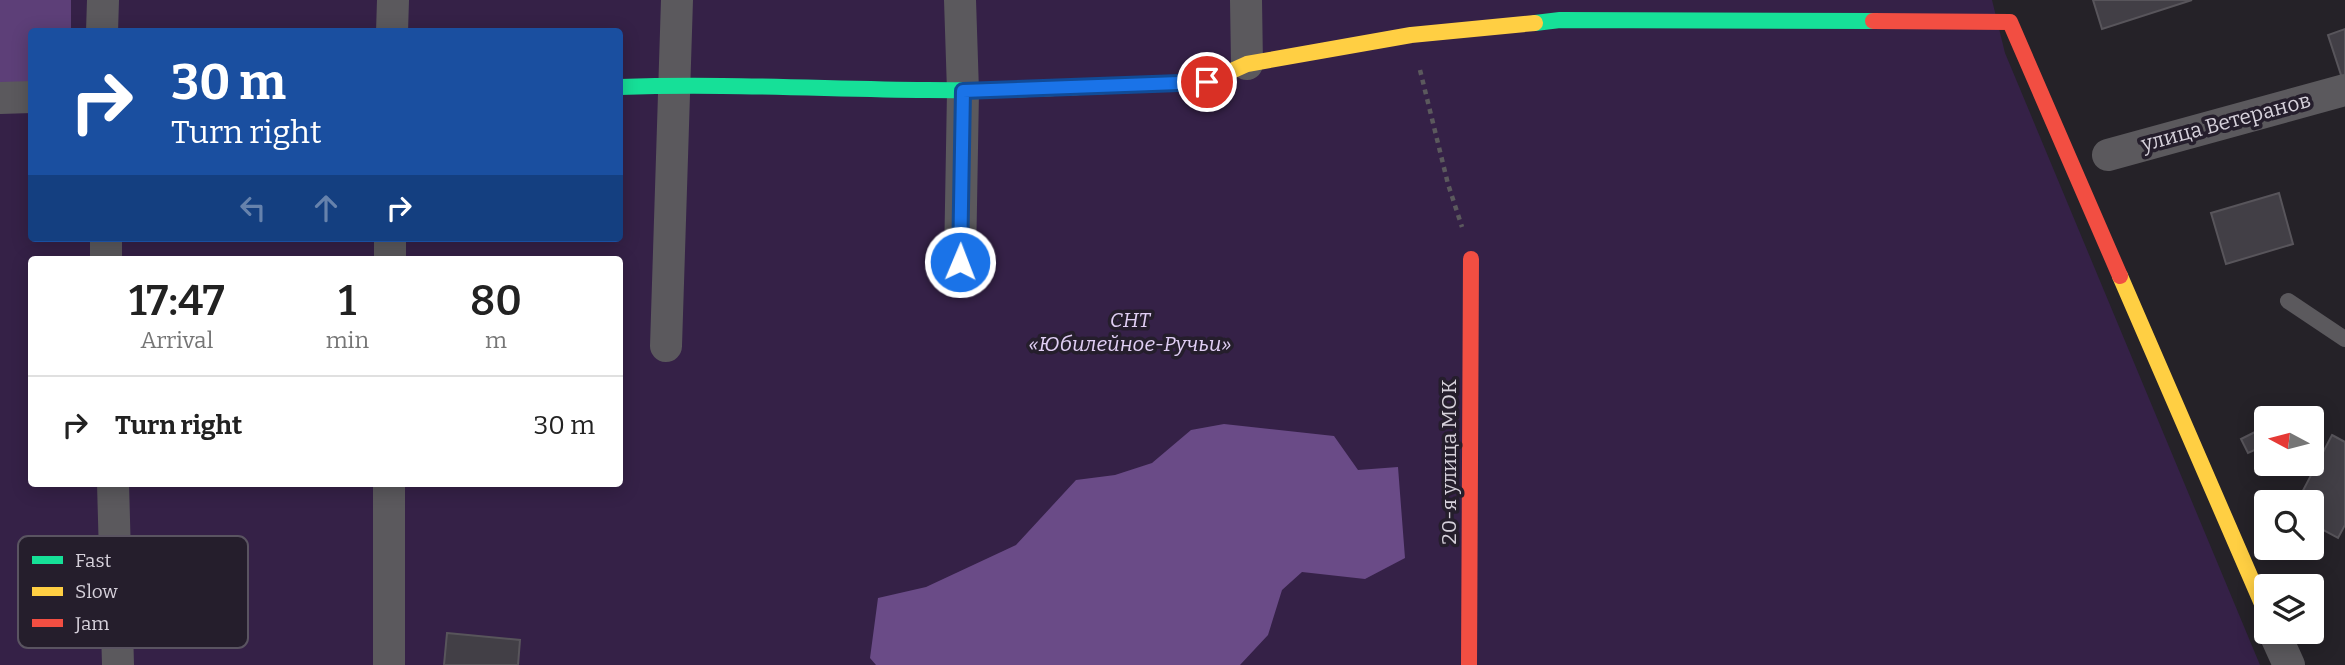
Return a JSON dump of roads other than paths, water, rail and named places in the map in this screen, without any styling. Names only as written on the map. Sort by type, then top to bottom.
[{"type":"street","points":[[102,28],[103,0]]},
{"type":"street","points":[[392,28],[393,0]]},
{"type":"street","points":[[666,346],[677,0]]},
{"type":"street","points":[[960,0],[963,91],[960,262]]},
{"type":"street","points":[[1246,0],[1247,64]]},
{"type":"street","points":[[623,87],[675,85],[963,91],[1207,82],[1247,64],[1411,35],[1560,20],[2008,11],[2254,585]]},
{"type":"street","name":"улица Ветеранов","points":[[2108,155],[2345,90]]},
{"type":"street","points":[[0,98],[28,97]]},
{"type":"street","name":"20-я улица МОК","points":[[1469,665],[1471,259]]},
{"type":"street","points":[[113,487],[114,536]]},
{"type":"street","points":[[389,487],[389,665]]},
{"type":"street","points":[[2279,644],[2289,665]]},
{"type":"lane","points":[[2288,300],[2345,339]]},
{"type":"park label","name":"СНТ «Юбилейное-Ручьи»","points":[[1130,332]]}]
